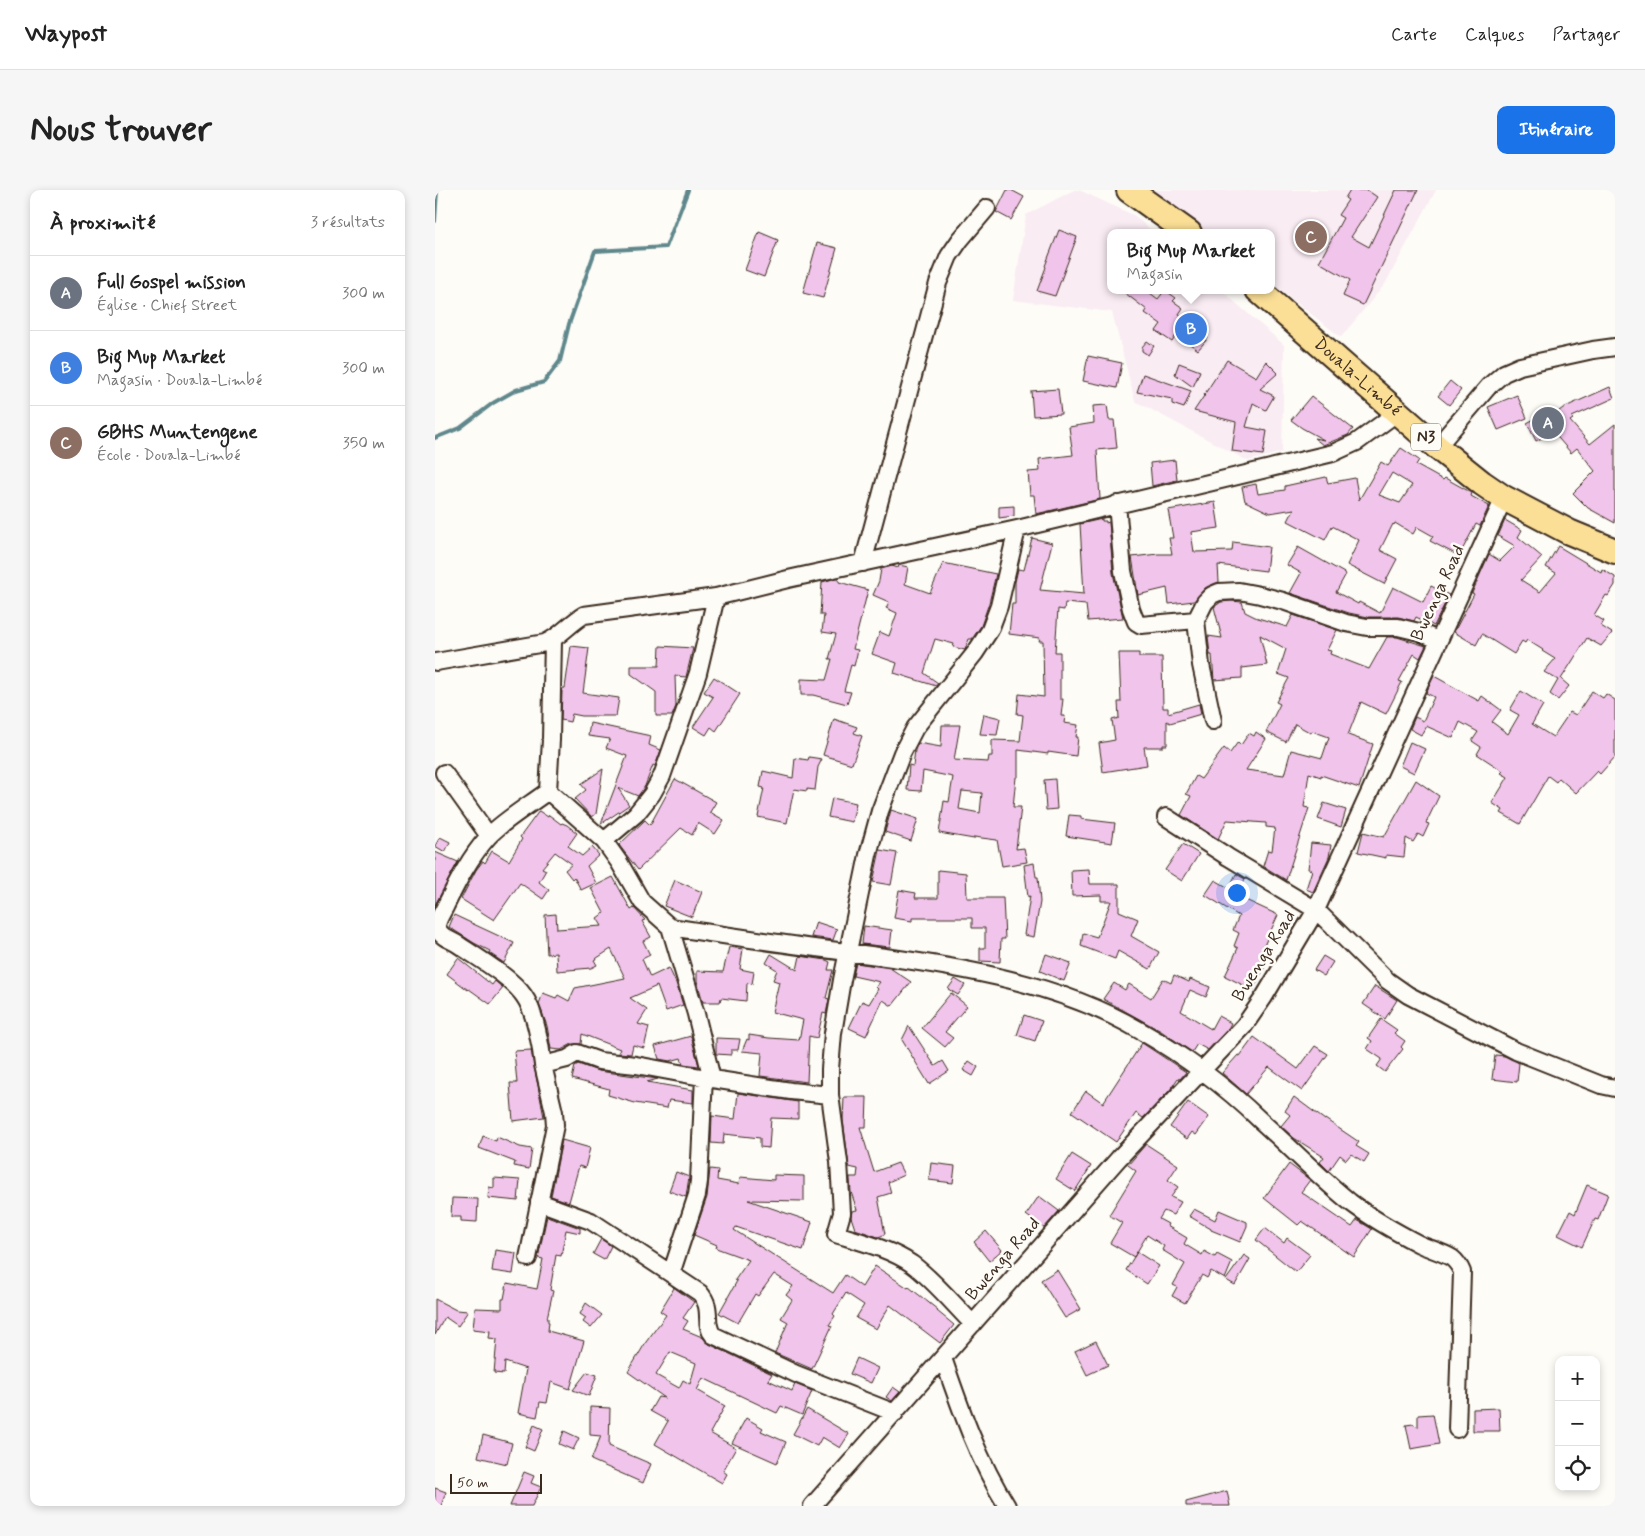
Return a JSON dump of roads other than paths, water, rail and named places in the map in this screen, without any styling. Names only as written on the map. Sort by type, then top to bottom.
[{"type":"highway","points":[[1129,190],[1183,229]]},
{"type":"highway","name":"Douala-Limbé","points":[[1263,294],[1437,447],[1482,483],[1504,498],[1569,532],[1615,551]]},
{"type":"street","points":[[863,563],[938,283],[949,256],[987,208]]},
{"type":"street","points":[[1437,447],[1489,386],[1504,374],[1520,366],[1615,347]]},
{"type":"street","points":[[437,662],[545,643],[553,640],[584,615],[717,597],[1017,529],[1333,453],[1357,442],[1398,412]]},
{"type":"street","name":"Bwenga Road","points":[[812,1506],[1119,1158],[1244,1026],[1317,910],[1504,498]]},
{"type":"street","points":[[1117,504],[1123,571],[1131,609],[1136,622],[1141,625],[1196,620]]},
{"type":"street","points":[[973,1324],[911,1264],[886,1250],[837,1234],[842,1213],[838,1153],[830,1095],[830,1069],[833,1033],[847,952],[868,855],[880,811],[902,753],[915,728],[975,653],[990,630],[999,606],[1017,529]]},
{"type":"street","points":[[1213,721],[1201,665],[1196,620],[1205,602],[1212,595],[1219,592],[1239,591],[1283,601],[1346,624],[1367,627],[1398,627],[1419,632],[1438,640]]},
{"type":"street","points":[[604,841],[636,814],[663,776],[698,673],[717,597]]},
{"type":"street","points":[[528,1258],[555,1125],[536,1026],[525,997],[513,982],[457,943],[444,937],[437,928],[438,922],[463,873],[489,836],[548,791],[553,640]]},
{"type":"street","points":[[444,773],[489,836]]},
{"type":"street","points":[[548,791],[604,841],[619,862],[642,902],[670,927],[696,1014],[708,1078],[699,1181],[697,1195],[671,1274]]},
{"type":"street","points":[[1166,817],[1317,910],[1387,981],[1408,995],[1516,1051],[1601,1085],[1615,1088]]},
{"type":"street","points":[[670,927],[917,961],[965,970],[1023,984],[1076,1000],[1141,1031],[1202,1071],[1357,1207],[1418,1243],[1452,1258],[1459,1265],[1462,1272],[1457,1429]]},
{"type":"street","points":[[543,1065],[567,1059],[577,1053],[599,1060],[791,1091],[830,1095]]},
{"type":"street","points":[[539,1202],[591,1220],[700,1293],[707,1300],[709,1330],[713,1335],[796,1374],[895,1413]]},
{"type":"street","points":[[943,1358],[974,1443],[990,1479],[1007,1506]]},
{"type":"waterway","points":[[435,221],[437,190]]},
{"type":"waterway","points":[[435,438],[460,428],[493,403],[516,390],[544,382],[560,361],[569,324],[595,251],[666,247],[688,190]]},
{"type":"place","name":"GBHS Muntengene","points":[[1311,237]]},
{"type":"place","name":"Big Mup Market","points":[[1191,329]]},
{"type":"place","name":"Full Gospel mission","points":[[1548,423]]}]
